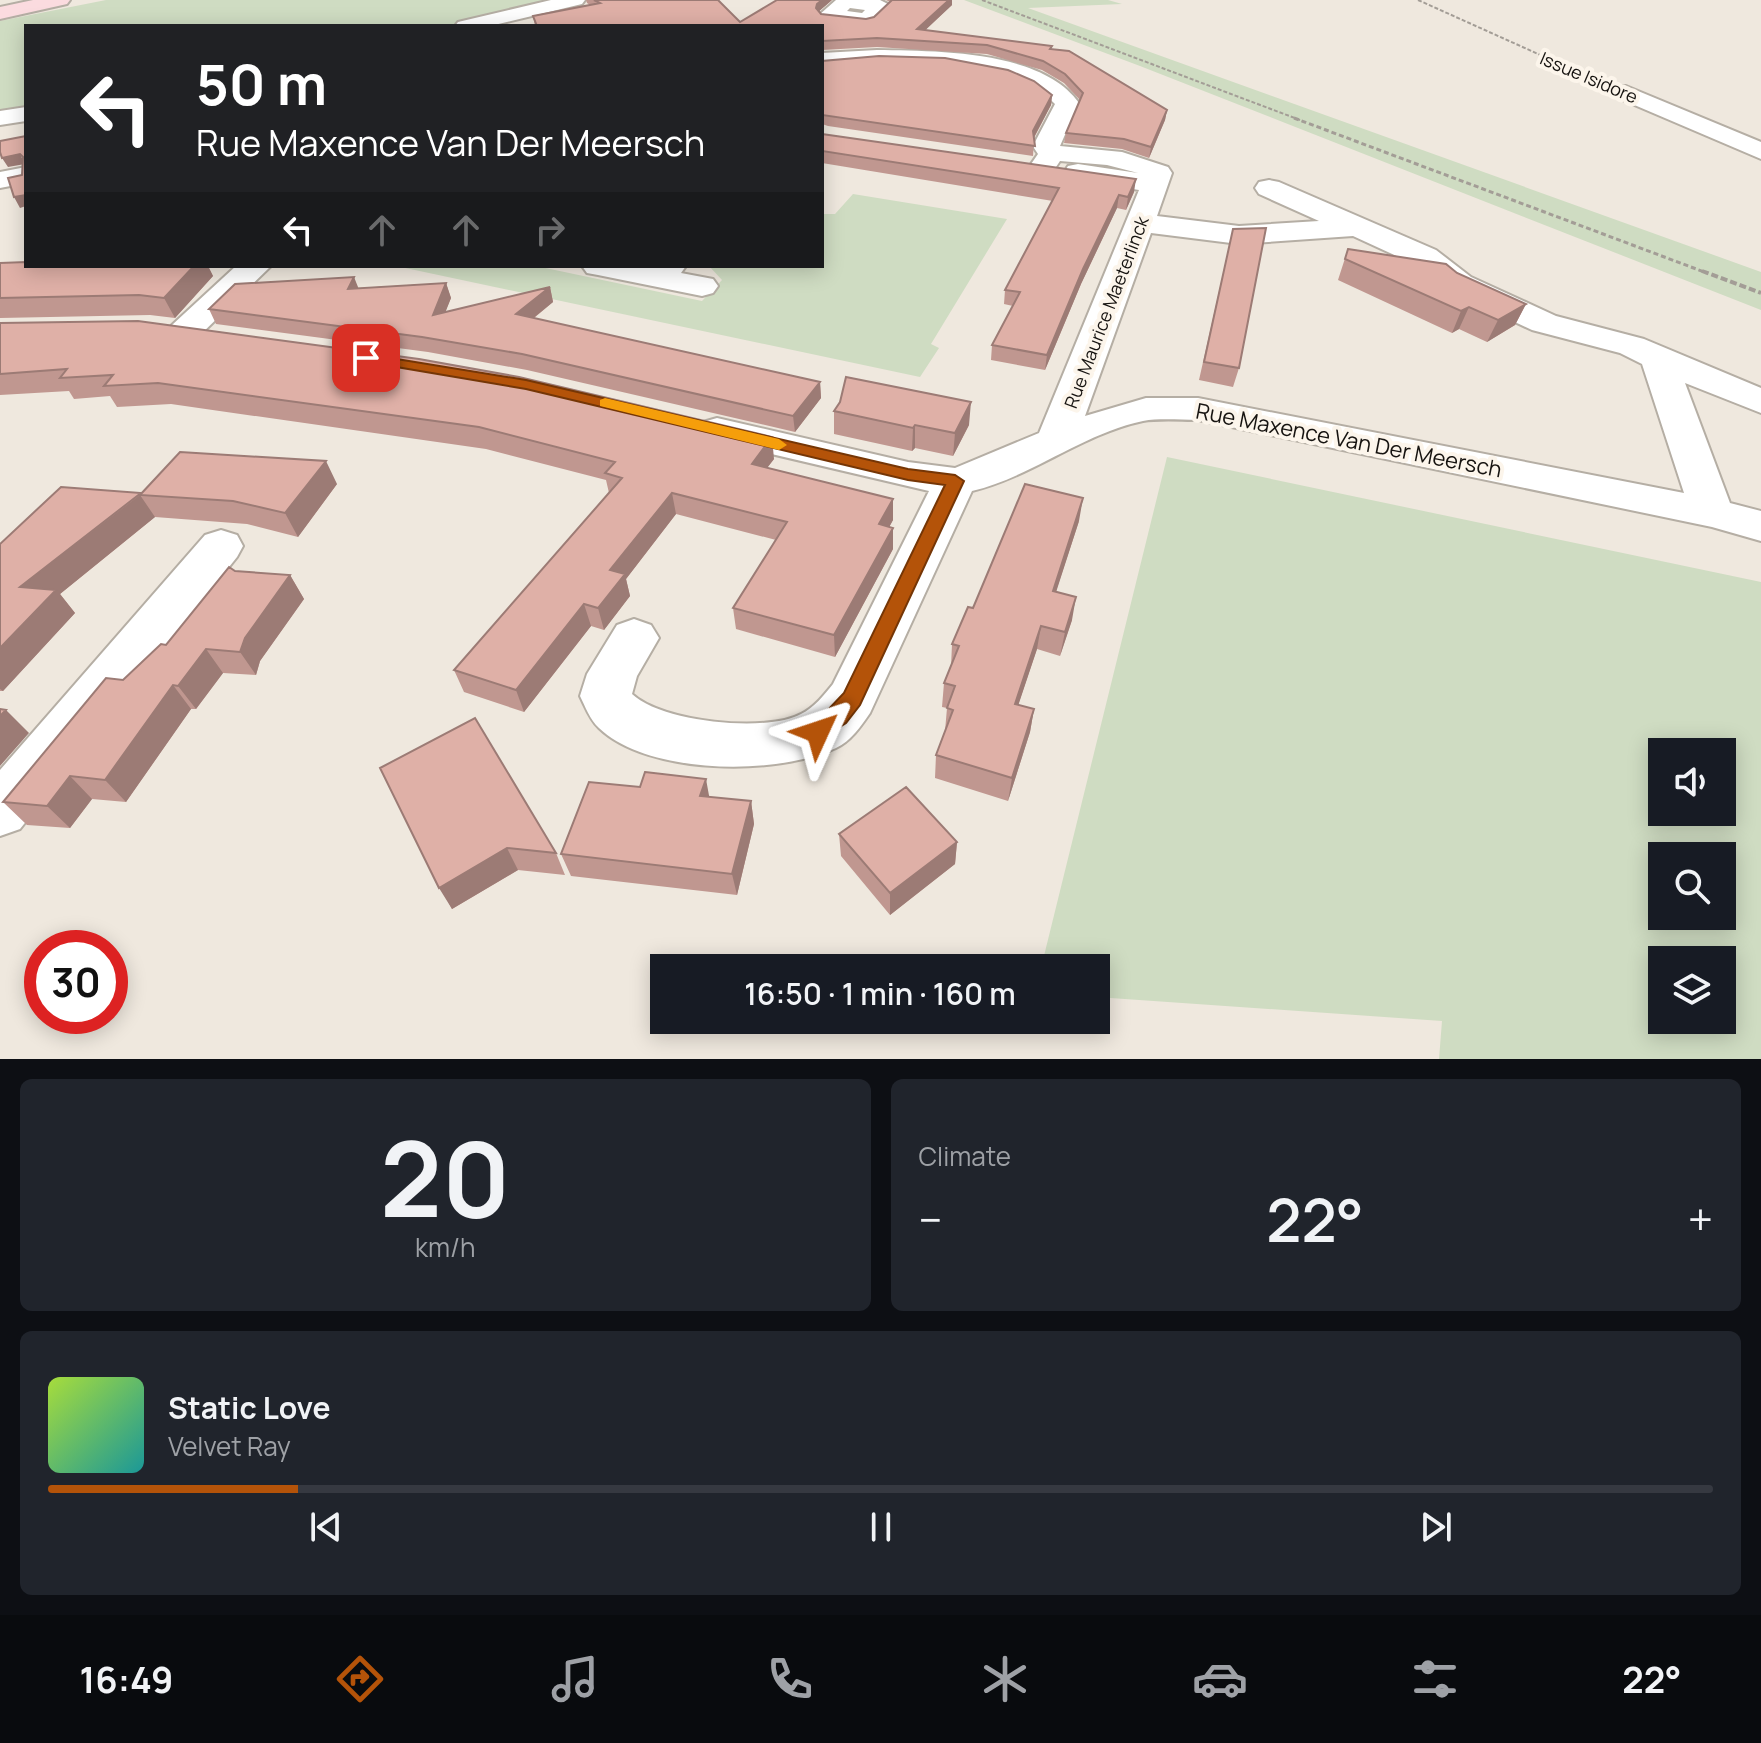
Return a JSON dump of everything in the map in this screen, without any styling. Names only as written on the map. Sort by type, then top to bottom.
[{"type":"main road","points":[[0,13],[60,0]]},
{"type":"street","points":[[473,24],[575,0]]},
{"type":"street","points":[[824,60],[831,48],[866,19]]},
{"type":"street","name":"Rue Maurice Maeterlinck","points":[[824,60],[861,54],[901,55],[999,68],[1032,76],[1054,87],[1067,103],[1067,110],[1037,162],[1155,184],[1056,440]]},
{"type":"street","name":"Issue Isidore","points":[[1626,93],[1761,151]]},
{"type":"street","points":[[0,118],[24,114]]},
{"type":"street","points":[[0,180],[24,175]]},
{"type":"street","points":[[1269,188],[1425,257],[1460,284],[1544,323],[1615,340],[1761,402]]},
{"type":"street","points":[[1141,223],[1239,235],[1357,228]]},
{"type":"street","points":[[229,339],[167,330],[252,268]]},
{"type":"street","points":[[620,268],[663,272],[702,286]]},
{"type":"street","points":[[1658,357],[1712,513]]},
{"type":"street","name":"Rue Maxence Van Der Meersch","points":[[676,420],[908,475],[955,481],[977,476],[1056,440],[1146,409],[1198,409],[1712,513],[1761,526]]},
{"type":"street","points":[[634,638],[612,674],[606,696],[617,712],[641,728],[707,743],[749,746],[790,742],[818,732],[839,716],[852,698],[955,481]]},
{"type":"street","points":[[0,811],[221,546]]},
{"type":"path","points":[[982,0],[1761,293]]},
{"type":"path","name":"Issue Isidore","points":[[1418,0],[1626,93]]},
{"type":"green space","points":[[106,0],[566,0],[460,24],[24,24],[24,111],[0,115],[0,21]]},
{"type":"green space","points":[[964,0],[1108,0],[1122,4],[1028,8],[1761,272],[1761,310],[1140,66]]},
{"type":"green space","points":[[853,194],[1007,219],[931,344],[939,348],[920,377],[405,268],[545,268],[702,301],[722,280],[711,268],[824,268],[824,214],[835,214]]},
{"type":"green space","points":[[1167,457],[1761,582],[1761,1059],[1439,1059],[1442,1021],[1110,998],[1110,954],[1044,954]]},
{"type":"building","points":[[594,0],[718,0],[740,22],[777,0],[822,0],[816,8],[821,14],[866,19],[874,17],[892,0],[949,0],[917,29],[1052,46],[1050,49],[1069,51],[1167,110],[1151,147],[1124,139],[1066,133],[1083,93],[1065,74],[1043,61],[987,45],[877,38],[824,41],[824,24],[536,24],[533,16],[600,3]]},
{"type":"building","points":[[879,56],[945,58],[1008,70],[1034,81],[1052,95],[1033,131],[1035,146],[824,115],[824,61]]},
{"type":"building","points":[[824,134],[1136,179],[1128,197],[1119,195],[1083,269],[1047,355],[992,345],[1020,292],[1005,290],[1059,188],[824,151]]},
{"type":"building","points":[[24,136],[24,195],[14,197],[8,178],[22,175],[23,157],[20,154],[2,158],[0,141]]},
{"type":"building","points":[[1266,228],[1239,368],[1204,362],[1233,229]]},
{"type":"building","points":[[1348,249],[1446,264],[1457,273],[1526,304],[1498,320],[1469,307],[1461,311],[1345,259]]},
{"type":"building","points":[[24,262],[24,268],[192,268],[164,298],[139,295],[0,298],[0,263]]},
{"type":"building","points":[[354,277],[348,289],[446,283],[433,315],[550,287],[516,314],[820,382],[793,416],[522,354],[422,337],[209,309],[235,284]]},
{"type":"building","points":[[138,321],[419,359],[519,377],[772,437],[752,464],[893,499],[879,524],[893,528],[834,635],[733,608],[787,522],[672,493],[610,570],[625,574],[598,608],[584,604],[516,690],[454,670],[622,478],[605,473],[615,462],[479,427],[158,383],[104,386],[113,375],[60,378],[67,369],[0,374],[0,323]]},
{"type":"building","points":[[846,377],[971,402],[955,433],[915,425],[913,428],[834,411],[840,402]]},
{"type":"building","points":[[180,452],[326,461],[285,513],[233,501],[140,495]]},
{"type":"building","points":[[1025,484],[1083,498],[1053,591],[1076,597],[1065,632],[1041,626],[1015,704],[1034,709],[1012,778],[936,755],[953,710],[947,708],[955,686],[944,683],[959,646],[952,644],[968,607],[973,608]]},
{"type":"building","points":[[61,487],[141,493],[20,587],[56,590],[0,648],[0,544]]},
{"type":"building","points":[[229,567],[235,571],[290,575],[245,638],[240,652],[206,649],[178,686],[173,685],[105,780],[70,776],[47,806],[3,802],[106,678],[123,680],[161,644],[166,645]]},
{"type":"building","points":[[475,718],[556,853],[507,848],[439,888],[380,768]]},
{"type":"building","points":[[645,772],[706,779],[700,796],[751,801],[732,874],[561,854],[589,782],[640,787]]},
{"type":"building","points":[[906,787],[957,842],[890,893],[839,834]]},
{"type":"slow traffic","points":[[605,403],[779,445]]},
{"type":"route","points":[[366,358],[526,384],[908,475],[955,481],[852,698],[839,716],[818,732]]}]
